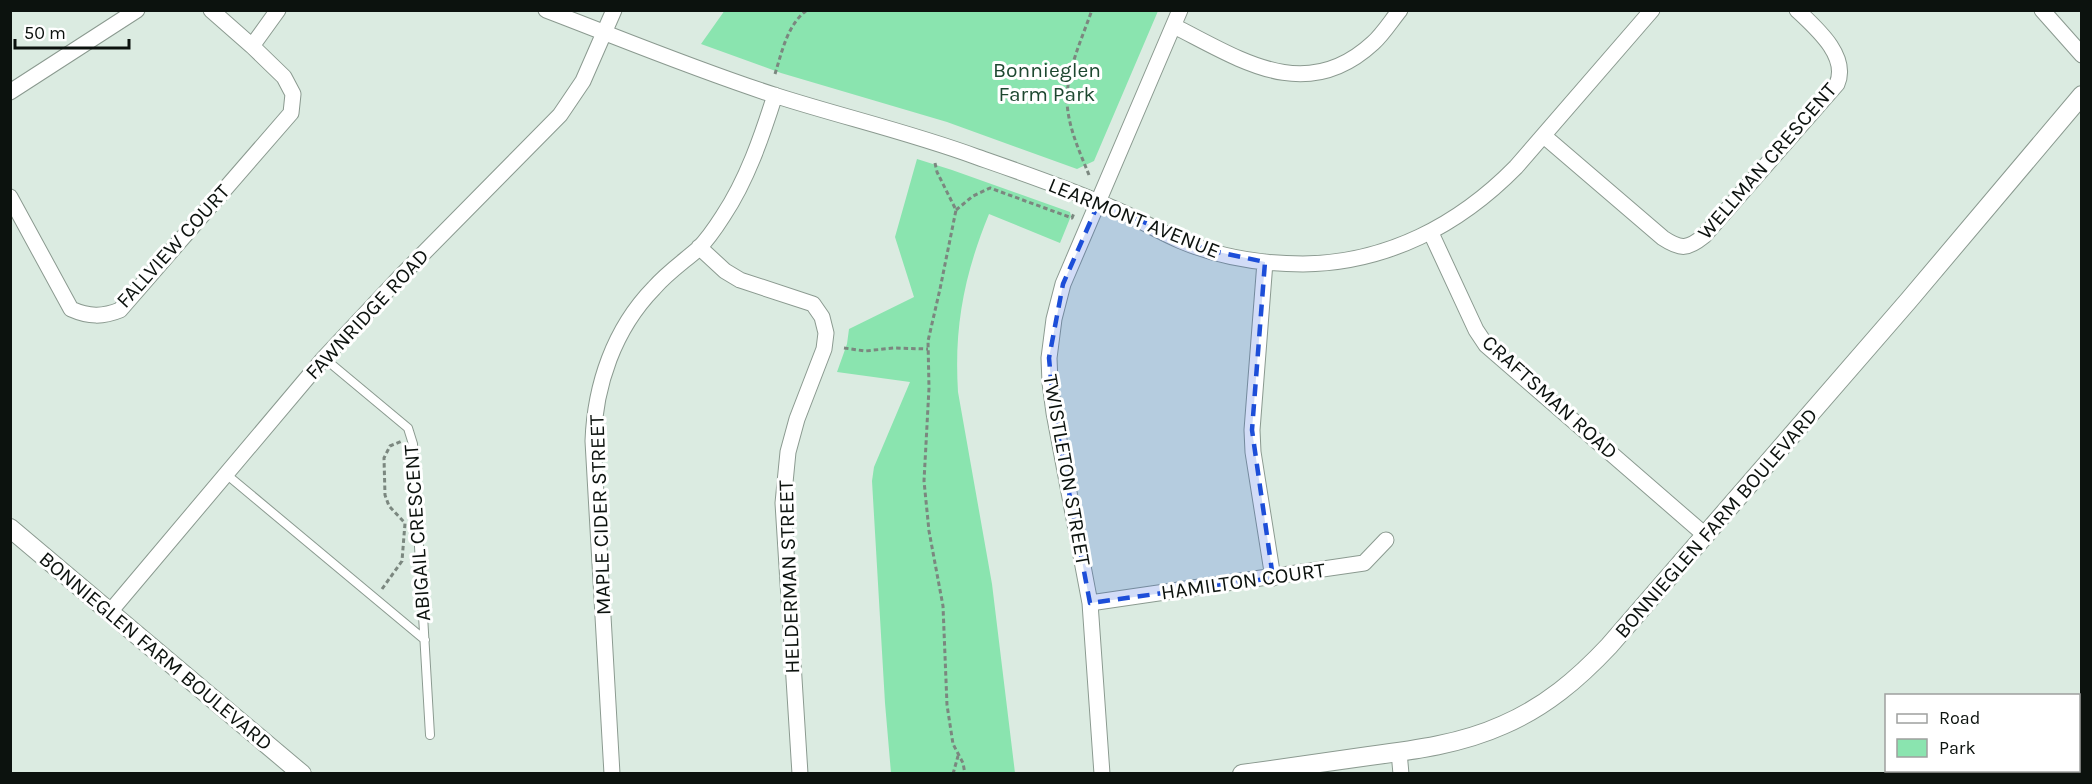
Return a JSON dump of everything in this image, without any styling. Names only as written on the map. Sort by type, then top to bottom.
[{"type":"street","points":[[10,92],[137,10]]},
{"type":"street","name":"FALLVIEW COURT","points":[[10,197],[71,309],[83,315],[96,316],[109,315],[120,310],[291,113],[293,94],[289,85],[252,46],[211,10]]},
{"type":"street","points":[[252,46],[278,10]]},
{"type":"street","name":"LEARMONT AVENUE","points":[[546,10],[775,95],[954,148],[1099,202],[1204,249],[1264,262],[1302,264],[1342,261],[1389,250],[1431,233],[1467,211],[1489,194],[1544,136],[1652,10]]},
{"type":"street","name":"FAWNRIDGE ROAD","points":[[109,613],[324,358],[399,278],[560,115],[583,81],[614,10]]},
{"type":"street","name":"TWISTLETON STREET","points":[[1102,774],[1090,603],[1054,413],[1049,358],[1054,319],[1063,284],[1180,10]]},
{"type":"street","points":[[1174,26],[1261,68],[1282,73],[1302,74],[1343,65],[1374,42],[1400,10]]},
{"type":"street","name":"WELLMAN CRESCENT","points":[[1544,136],[1663,238],[1679,247],[1687,247],[1704,236],[1837,84],[1841,76],[1839,60],[1797,10]]},
{"type":"street","points":[[2042,10],[2082,55]]},
{"type":"street","name":"MAPLE CIDER STREET","points":[[612,774],[593,441],[597,398],[602,377],[627,323],[652,289],[699,247],[723,215],[750,164],[775,95]]},
{"type":"street","name":"BONNIEGLEN FARM BOULEVARD","points":[[1242,774],[1452,743],[1488,732],[1529,712],[1559,693],[1609,646],[1909,300],[2082,95]]},
{"type":"street","name":"CRAFTSMAN ROAD","points":[[1431,233],[1476,330],[1486,345],[1705,535]]},
{"type":"street","name":"HELDERMAN STREET","points":[[699,247],[725,271],[740,280],[813,304],[822,317],[826,333],[824,349],[797,419],[784,476],[783,503],[800,774]]},
{"type":"street","points":[[1264,262],[1252,430],[1253,452],[1273,578]]},
{"type":"street","name":"BONNIEGLEN FARM BOULEVARD","points":[[10,528],[303,774]]},
{"type":"street","name":"HAMILTON COURT","points":[[1090,603],[1364,563],[1386,540]]},
{"type":"street","points":[[1399,752],[1401,774]]},
{"type":"lane","name":"ABIGAIL CRESCENT","points":[[324,358],[408,428],[413,444],[430,735]]},
{"type":"lane","name":"ABIGAIL CRESCENT","points":[[226,474],[425,640]]},
{"type":"path","points":[[775,74],[789,31],[807,10]]},
{"type":"path","points":[[1089,175],[1071,125],[1067,95],[1071,72],[1092,10]]},
{"type":"path","points":[[935,163],[936,172],[956,210]]},
{"type":"path","points":[[965,774],[959,754],[953,744],[947,705],[943,606],[926,504],[924,481],[929,388],[927,341],[956,210],[973,196],[990,188],[1072,218],[1074,213]]},
{"type":"path","points":[[844,348],[865,351],[894,348],[928,349]]},
{"type":"path","points":[[382,589],[404,555],[405,523],[389,506],[385,495],[384,458],[390,446],[402,440]]},
{"type":"path","points":[[953,774],[959,754]]},
{"type":"highlighted area","points":[[1099,202],[1204,249],[1265,262],[1252,430],[1273,578],[1090,603],[1054,413],[1049,358],[1063,284]]},
{"type":"green space","name":"Bonnieglen Farm Park","points":[[725,10],[1158,11],[1094,161],[1077,169],[947,122],[781,73],[701,44]]},
{"type":"green space","points":[[917,159],[1070,212],[1071,216],[1060,243],[989,214],[973,258],[959,323],[958,392],[992,584],[1015,773],[891,773],[872,481],[874,467],[910,382],[837,372],[847,344],[849,329],[914,297],[895,237]]}]
